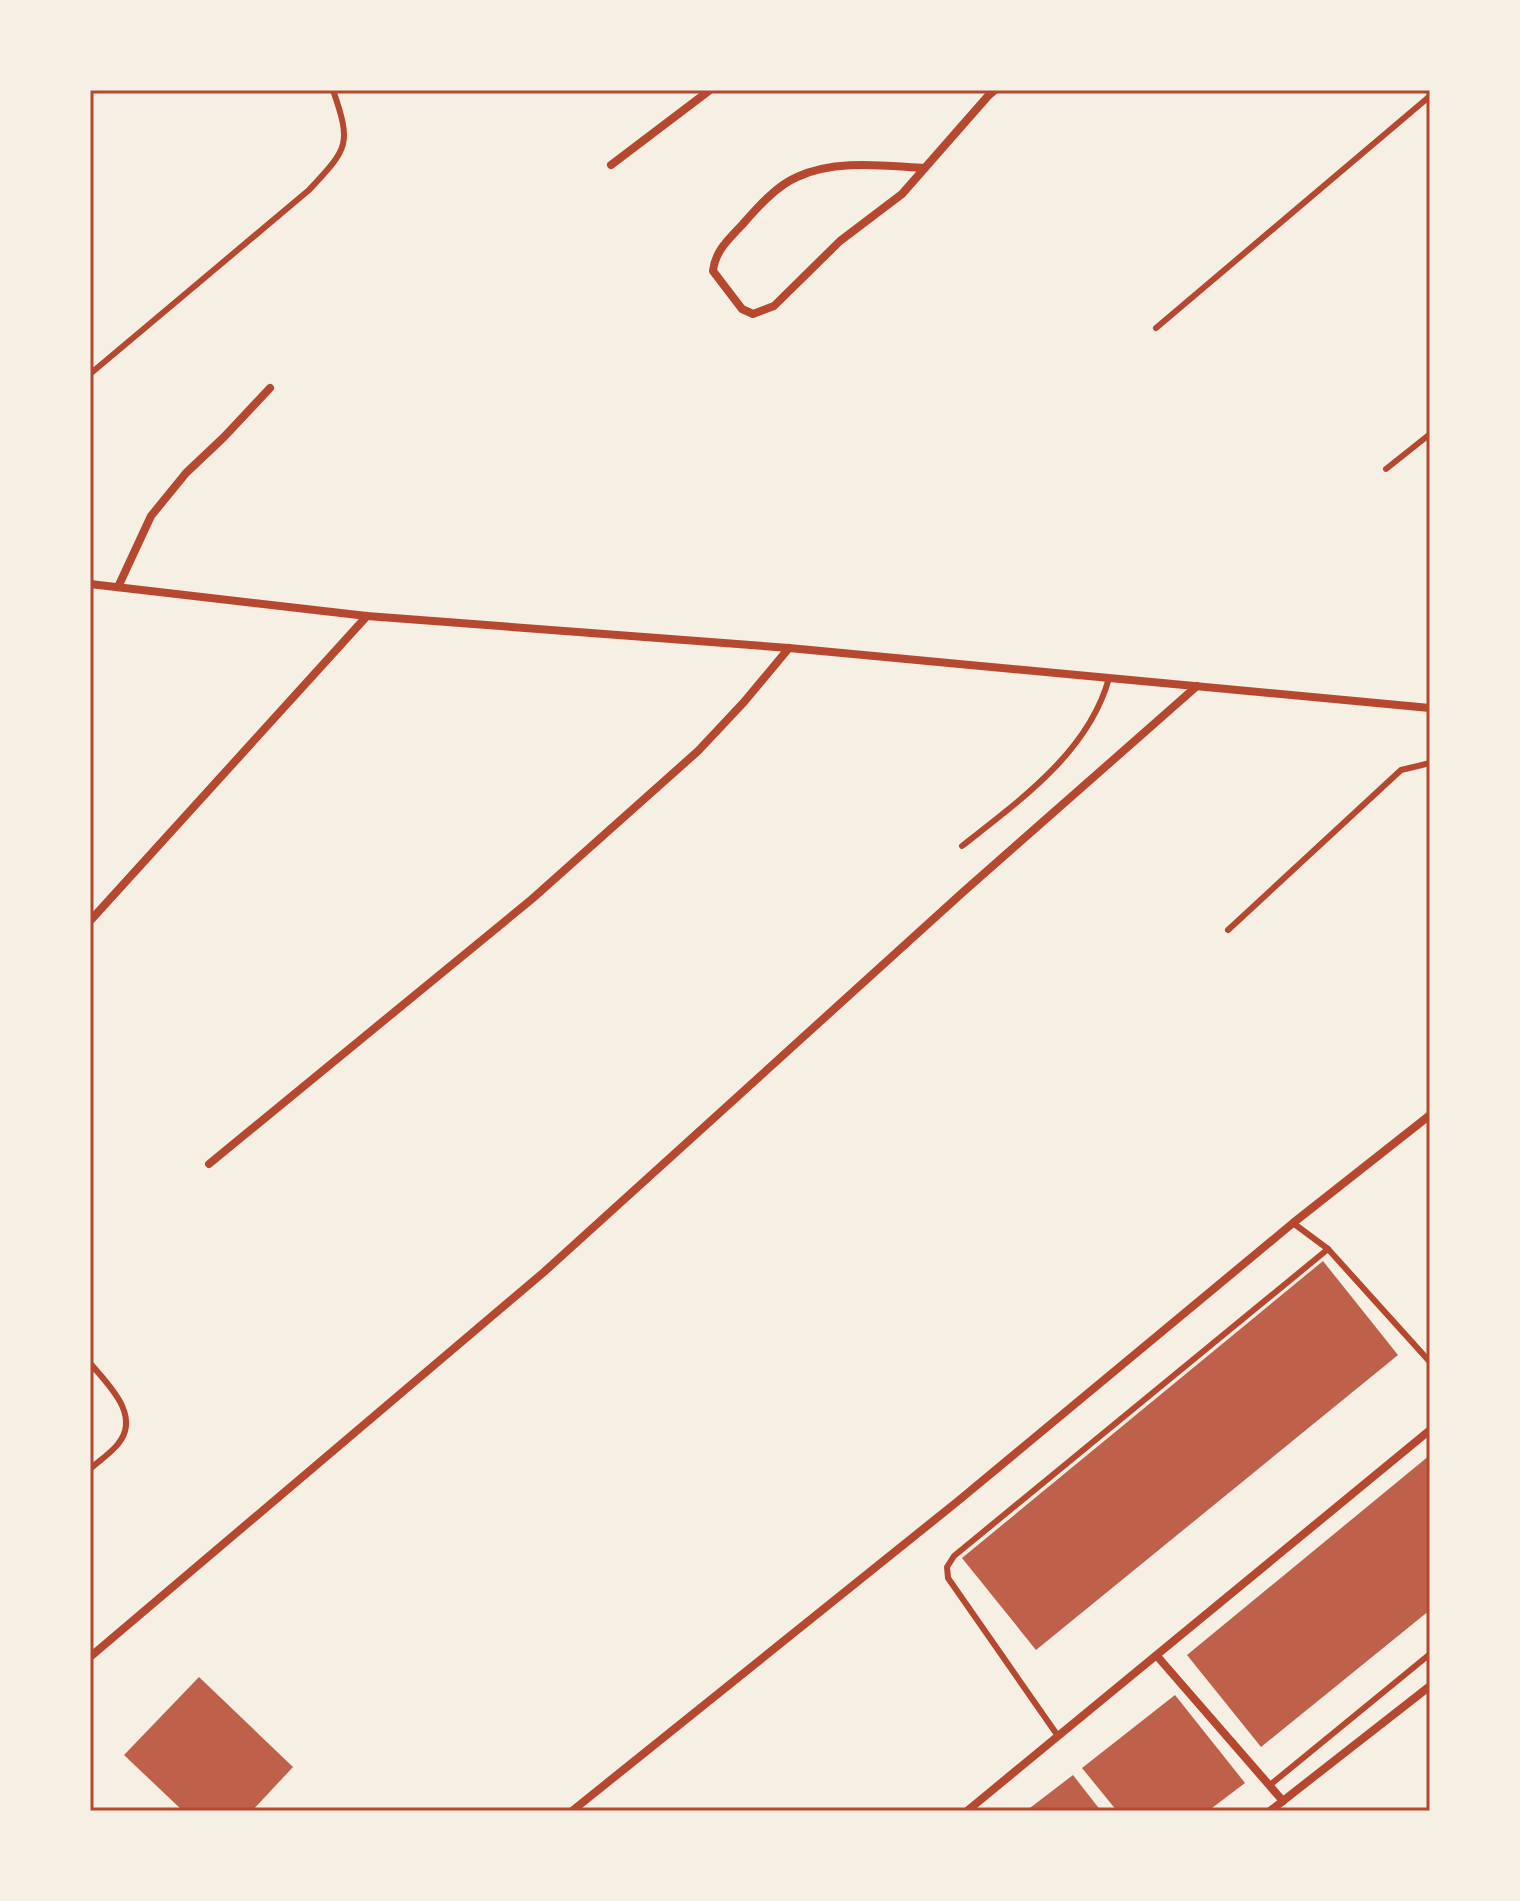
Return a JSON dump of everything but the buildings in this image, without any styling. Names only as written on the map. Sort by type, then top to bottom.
[{"type":"street","points":[[611,165],[710,90]]},
{"type":"street","points":[[925,168],[828,168],[796,177],[760,205],[719,250],[713,271],[742,309],[753,314],[774,306],[840,241],[902,194],[995,90]]},
{"type":"street","points":[[118,587],[151,516],[186,473],[270,388]]},
{"type":"street","points":[[90,584],[367,616],[789,648],[1430,708]]},
{"type":"street","points":[[90,921],[367,616]]},
{"type":"street","points":[[209,1164],[556,878],[698,751],[789,648]]},
{"type":"street","points":[[90,1657],[544,1272],[962,893],[1197,686]]},
{"type":"street","points":[[572,1811],[958,1501],[1293,1223],[1430,1115]]},
{"type":"street","points":[[967,1811],[1430,1430]]},
{"type":"street","points":[[1157,1656],[1283,1801]]},
{"type":"street","points":[[1270,1811],[1430,1686]]},
{"type":"lane","points":[[90,374],[309,190],[339,158],[345,141],[333,90]]},
{"type":"lane","points":[[1156,328],[1430,96]]},
{"type":"lane","points":[[1386,469],[1430,434]]},
{"type":"lane","points":[[962,846],[1032,790],[1074,745],[1103,699],[1109,678]]},
{"type":"lane","points":[[1228,930],[1401,770],[1430,763]]},
{"type":"lane","points":[[1293,1223],[1328,1249],[1430,1362]]},
{"type":"lane","points":[[1058,1736],[948,1578],[947,1567],[954,1556],[1328,1249]]},
{"type":"lane","points":[[90,1363],[123,1405],[126,1422],[124,1436],[117,1446],[90,1469]]},
{"type":"lane","points":[[1270,1785],[1430,1654]]}]
